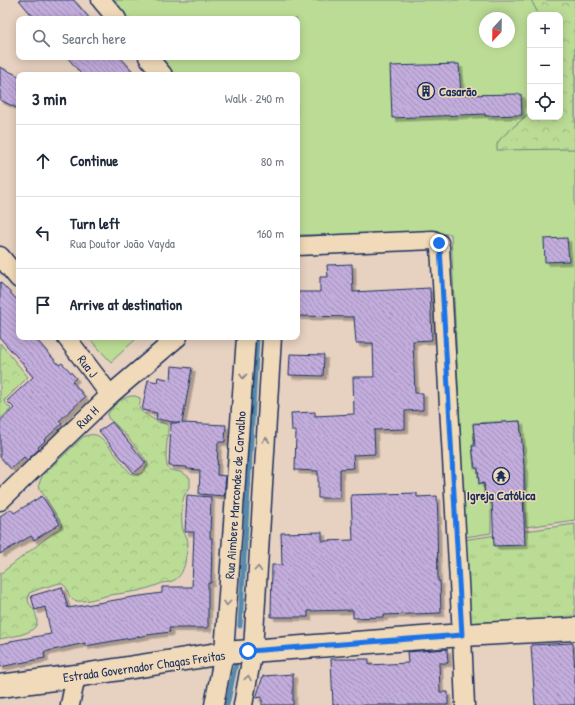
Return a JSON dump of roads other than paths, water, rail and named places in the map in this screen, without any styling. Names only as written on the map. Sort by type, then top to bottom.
[{"type":"main road","name":"Estrada Governador Chagas Freitas","points":[[0,686],[253,650],[462,635],[575,629]]},
{"type":"street","points":[[101,0],[114,16]]},
{"type":"street","points":[[150,60],[160,72]]},
{"type":"street","points":[[300,246],[433,240],[439,243],[465,705]]},
{"type":"street","points":[[0,256],[16,275]]},
{"type":"street","name":"Rua J","points":[[68,340],[110,395]]},
{"type":"street","name":"Rua H","points":[[0,501],[110,395],[174,340]]},
{"type":"street","name":"Rua Aimbere Marcondes de Carvalho","points":[[214,705],[224,653],[246,340]]},
{"type":"street","name":"Rua Aimbere Marcondes de Carvalho","points":[[244,705],[253,650],[272,340]]},
{"type":"street","points":[[70,705],[76,676]]},
{"type":"waterway","points":[[240,626],[257,340]]},
{"type":"waterway","points":[[227,705],[236,663]]},
{"type":"place","name":"Casarão","points":[[426,91]]},
{"type":"place","name":"Igreja Católica","points":[[501,476]]}]
